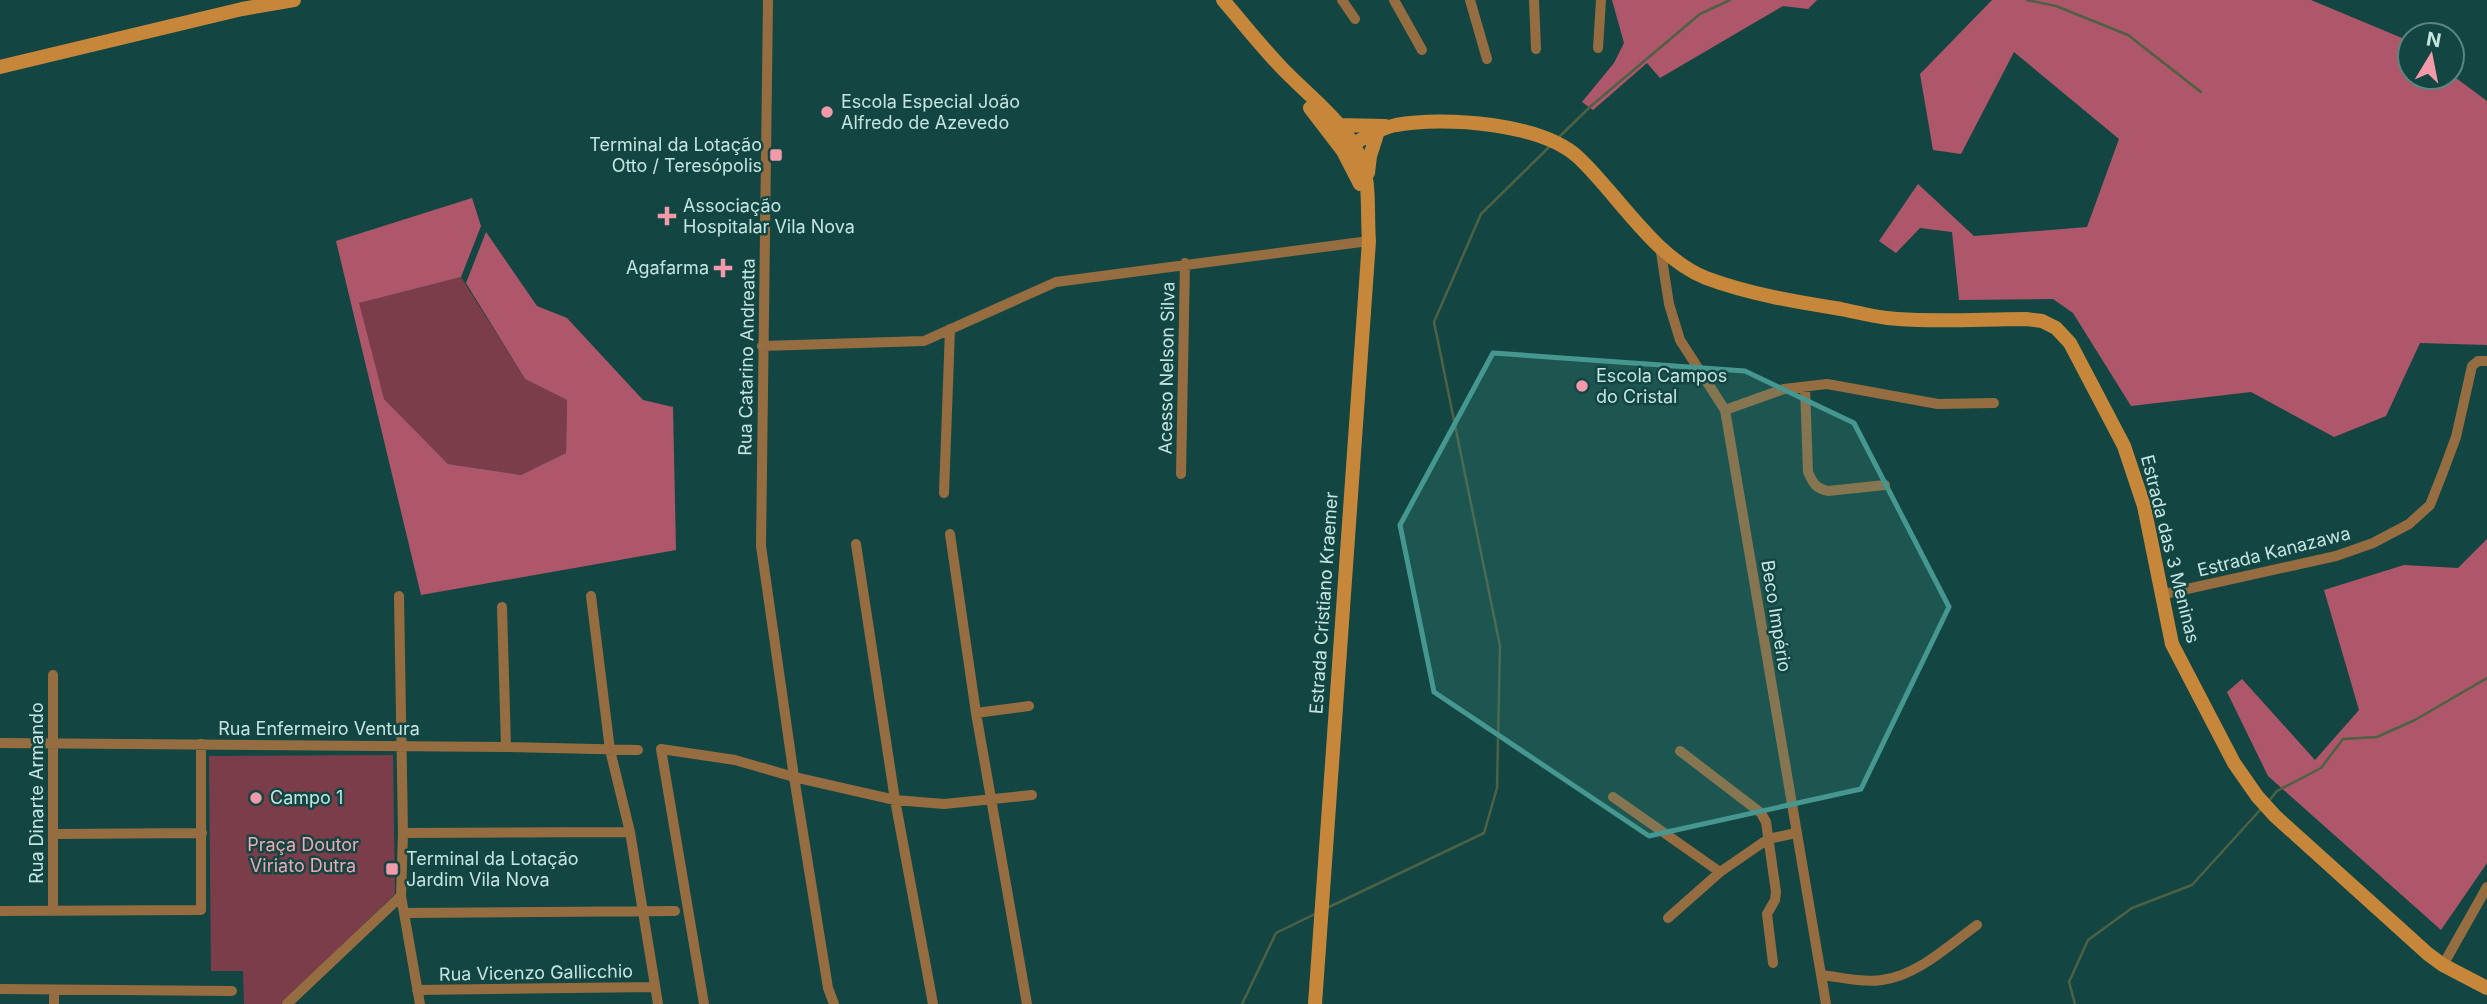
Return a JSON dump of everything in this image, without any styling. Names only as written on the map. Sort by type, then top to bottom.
[{"type":"main road","points":[[0,66],[242,9],[295,0]]},
{"type":"main road","name":"Estrada Cristiano Kraemer","points":[[1223,0],[1362,163],[1367,181],[1369,241],[1315,1004]]},
{"type":"main road","name":"Estrada Cristiano Kraemer","points":[[1279,65],[1338,125],[1348,147],[1366,205]]},
{"type":"main road","name":"Estrada das 3 Meninas","points":[[1348,147],[1394,125],[1435,120],[1539,135],[1578,157],[1660,246],[1703,276],[1733,287],[1897,319],[2026,319],[2042,321],[2056,328],[2070,343],[2124,446],[2144,506],[2172,644],[2234,764],[2275,816],[2443,965],[2487,988]]},
{"type":"main road","points":[[1338,125],[1394,125]]},
{"type":"main road","points":[[1367,181],[1370,156],[1378,131]]},
{"type":"street","name":"Rua Catarino Andreatta","points":[[768,0],[761,545],[793,777],[828,988],[834,1004]]},
{"type":"street","points":[[1342,0],[1355,19]]},
{"type":"street","points":[[1394,0],[1422,50]]},
{"type":"street","points":[[1470,0],[1487,59]]},
{"type":"street","points":[[1534,0],[1536,49]]},
{"type":"street","points":[[1598,48],[1601,0]]},
{"type":"street","points":[[762,346],[924,341],[1056,282],[1369,241]]},
{"type":"street","name":"Beco Império","points":[[1660,246],[1669,304],[1680,340],[1725,410],[1826,1004]]},
{"type":"street","name":"Acesso Nelson Silva","points":[[1181,474],[1185,263]]},
{"type":"street","points":[[944,493],[950,329]]},
{"type":"street","name":"Estrada Kanazawa","points":[[2160,594],[2336,556],[2373,543],[2409,524],[2430,505],[2444,471],[2456,437],[2472,366],[2478,361],[2487,361]]},
{"type":"street","points":[[1725,410],[1784,389],[1827,384],[1938,404],[1994,403]]},
{"type":"street","points":[[1805,387],[1808,471],[1813,484],[1828,491],[1885,485]]},
{"type":"street","points":[[950,534],[976,713],[1027,1004]]},
{"type":"street","points":[[856,544],[895,800],[933,1004]]},
{"type":"street","points":[[399,596],[403,833],[401,896],[420,1004]]},
{"type":"street","points":[[591,596],[610,750],[630,832],[657,1004]]},
{"type":"street","points":[[502,607],[506,747]]},
{"type":"street","name":"Rua Dinarte Armando","points":[[53,675],[53,911]]},
{"type":"street","points":[[976,713],[1029,706]]},
{"type":"street","name":"Rua Enfermeiro Ventura","points":[[0,743],[638,750]]},
{"type":"street","points":[[0,911],[201,910],[201,744]]},
{"type":"street","points":[[704,1004],[661,748],[735,760],[793,777],[895,800],[944,804],[1031,794]]},
{"type":"street","points":[[1680,751],[1761,813],[1766,822],[1776,892],[1775,900],[1767,914],[1773,963]]},
{"type":"street","points":[[1613,797],[1720,872]]},
{"type":"street","points":[[403,833],[630,832]]},
{"type":"street","points":[[1668,918],[1720,872],[1768,839],[1796,832]]},
{"type":"street","points":[[54,834],[202,833]]},
{"type":"street","points":[[2443,965],[2487,887]]},
{"type":"street","points":[[288,1004],[401,896]]},
{"type":"street","points":[[404,913],[675,911]]},
{"type":"street","points":[[1821,975],[1880,981],[1900,976],[1978,925]]},
{"type":"street","name":"Rua Vicenzo Gallicchio","points":[[417,990],[655,987]]},
{"type":"street","points":[[0,989],[232,991]]},
{"type":"street","points":[[54,990],[54,1004]]},
{"type":"highlighted area","points":[[1493,353],[1745,371],[1854,423],[1949,607],[1861,789],[1649,836],[1434,692],[1400,525]]},
{"type":"green space","points":[[461,277],[525,379],[567,400],[566,453],[521,475],[448,464],[384,399],[358,303]]},
{"type":"green space","name":"Praça Doutor Viriato Dutra","points":[[393,755],[395,894],[281,1004],[244,1004],[243,971],[211,971],[209,756]]},
{"type":"shaded area","points":[[1612,0],[1817,0],[1808,9],[1783,6],[1660,78],[1647,63],[1593,110],[1582,102],[1614,63],[1624,43]]},
{"type":"shaded area","points":[[1992,0],[2311,0],[2396,35],[2396,91],[2466,91],[2466,85],[2487,101],[2487,345],[2420,343],[2386,416],[2334,437],[2251,392],[2131,406],[2073,313],[2053,299],[1959,300],[1952,232],[1920,228],[1896,253],[1879,241],[1918,184],[1974,236],[2087,227],[2119,139],[2014,52],[1961,154],[1933,150],[1920,74]]},
{"type":"shaded area","points":[[472,198],[481,226],[461,277],[359,303],[384,399],[448,464],[521,475],[566,453],[567,400],[525,379],[466,283],[486,232],[537,306],[567,318],[643,400],[673,407],[676,550],[421,595],[336,241]]},
{"type":"shaded area","points":[[2487,539],[2487,863],[2441,930],[2268,776],[2227,692],[2242,679],[2315,760],[2359,710],[2324,590],[2404,565],[2458,568]]},
{"type":"waterway","points":[[1559,137],[1591,106],[1700,14],[1730,0]]},
{"type":"waterway","points":[[2027,0],[2056,6],[2128,35],[2201,92]]},
{"type":"waterway","points":[[1327,908],[1484,833],[1497,788],[1500,646],[1434,322],[1481,214],[1549,147]]},
{"type":"waterway","points":[[2268,802],[2277,791],[2321,768],[2343,739],[2377,737],[2415,720],[2487,678]]},
{"type":"waterway","points":[[2075,1004],[2069,982],[2088,940],[2132,908],[2192,885],[2261,809]]},
{"type":"waterway","points":[[1242,1004],[1276,933],[1315,914]]},
{"type":"place","name":"Escola Especial João Alfredo de Azevedo","points":[[827,112]]},
{"type":"place","name":"Terminal da Lotação Otto / Teresópolis","points":[[776,155]]},
{"type":"place","name":"Associação Hospitalar Vila Nova","points":[[667,216]]},
{"type":"place","name":"Agafarma","points":[[723,268]]},
{"type":"place","name":"Escola Campos do Cristal","points":[[1582,386]]},
{"type":"place","name":"Campo 1","points":[[256,798]]},
{"type":"place","name":"Terminal da Lotação Jardim Vila Nova","points":[[392,869]]}]
